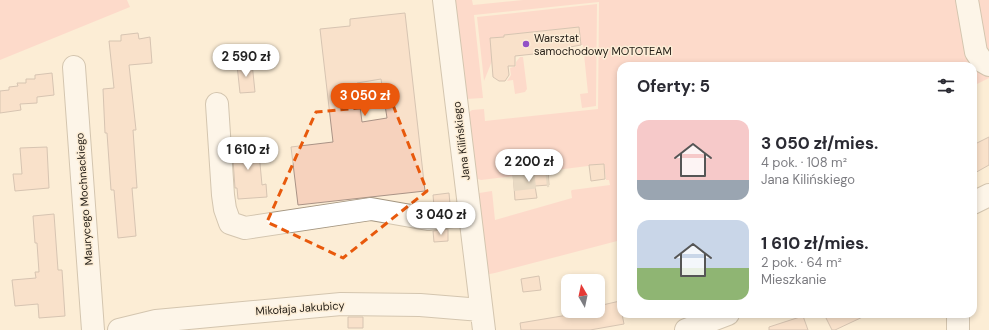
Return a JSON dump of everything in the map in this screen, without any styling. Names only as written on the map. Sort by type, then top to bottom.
[{"type":"street","name":"Jana Kilińskiego","points":[[444,0],[483,320]]},
{"type":"street","points":[[967,0],[976,52],[982,61],[989,65]]},
{"type":"street","name":"Maurycego Mochnackiego","points":[[74,67],[93,330]]},
{"type":"street","points":[[217,104],[223,195],[225,209],[230,223],[245,228],[371,209],[428,219],[469,214]]},
{"type":"street","points":[[977,201],[989,195]]},
{"type":"street","name":"Mikołaja Jakubicy","points":[[119,330],[156,321],[341,304],[420,305],[483,320]]},
{"type":"street","points":[[686,330],[718,318]]},
{"type":"street","points":[[958,318],[958,330]]},
{"type":"highlighted area","points":[[393,105],[427,191],[343,258],[267,222],[316,112]]},
{"type":"shaded area","points":[[0,0],[127,0],[130,7],[0,60]]},
{"type":"shaded area","points":[[450,0],[472,0],[473,5],[523,0],[989,0],[989,78],[977,84],[977,62],[617,62],[617,241],[484,275],[479,193],[492,191],[495,220],[572,198],[572,190],[610,185],[609,180],[606,180],[604,164],[548,171],[547,169],[513,173],[513,176],[481,180],[475,178],[468,113],[472,110],[484,109],[485,121],[598,109],[599,2],[474,15],[483,98],[466,99]]},
{"type":"shaded area","points":[[597,4],[596,106],[582,108],[580,94],[588,93],[583,45],[581,45],[579,27],[504,35],[504,37],[490,38],[492,61],[484,81],[477,17]]},
{"type":"shaded area","points":[[520,57],[523,57],[527,89],[525,92],[515,94],[513,80],[507,81],[511,75],[510,68],[516,66],[516,62]]},
{"type":"building","points":[[405,13],[425,191],[298,205],[291,147],[333,142],[320,29],[350,26],[350,19]],"holes":[[[381,79],[387,118],[362,122],[357,83]]]},
{"type":"building","points":[[579,27],[581,45],[570,47],[571,50],[515,56],[515,66],[508,66],[509,75],[505,81],[499,81],[493,77],[490,38],[504,37],[504,35]]},
{"type":"building","points":[[138,33],[139,39],[150,37],[152,63],[129,65],[136,130],[133,130],[137,188],[132,188],[136,236],[118,238],[114,190],[111,190],[107,133],[105,133],[103,89],[114,88],[109,41],[121,41],[121,35]]},
{"type":"building","points":[[252,63],[255,92],[240,93],[237,65]]},
{"type":"building","points":[[52,73],[54,95],[37,97],[37,103],[20,104],[21,110],[0,113],[0,91],[9,90],[9,87],[18,86],[17,83],[26,83],[26,79],[35,79],[35,75]]},
{"type":"building","points":[[989,137],[989,165],[977,172],[977,143]]},
{"type":"building","points":[[258,142],[262,185],[266,184],[267,197],[238,199],[237,188],[235,188],[232,145]]},
{"type":"building","points":[[47,147],[49,188],[15,191],[13,174],[22,174],[20,148]]},
{"type":"building","points":[[604,164],[605,179],[591,181],[589,165]]},
{"type":"building","points":[[548,169],[549,185],[535,186],[537,198],[515,200],[513,173]]},
{"type":"building","points":[[449,193],[450,204],[434,206],[433,195]]},
{"type":"building","points":[[54,214],[58,270],[62,270],[65,316],[39,318],[38,304],[15,306],[12,280],[36,278],[35,272],[39,272],[33,216]]},
{"type":"building","points":[[448,229],[448,241],[434,242],[433,231]]},
{"type":"building","points":[[539,276],[541,290],[523,292],[521,279]]},
{"type":"building","points":[[617,302],[617,318],[623,318],[624,324],[590,330],[521,330],[520,323],[561,316],[561,318],[605,318],[605,304]]},
{"type":"building","points":[[348,317],[363,317],[363,328],[348,328]]},
{"type":"building","points":[[797,318],[804,318],[808,330],[769,330],[769,327]]},
{"type":"building","points":[[826,318],[860,318],[835,330],[832,330]]},
{"type":"tunnel","points":[[513,180],[548,176]]},
{"type":"place","name":"Warsztat samochodowy MOTOTEAM","points":[[526,44]]}]
